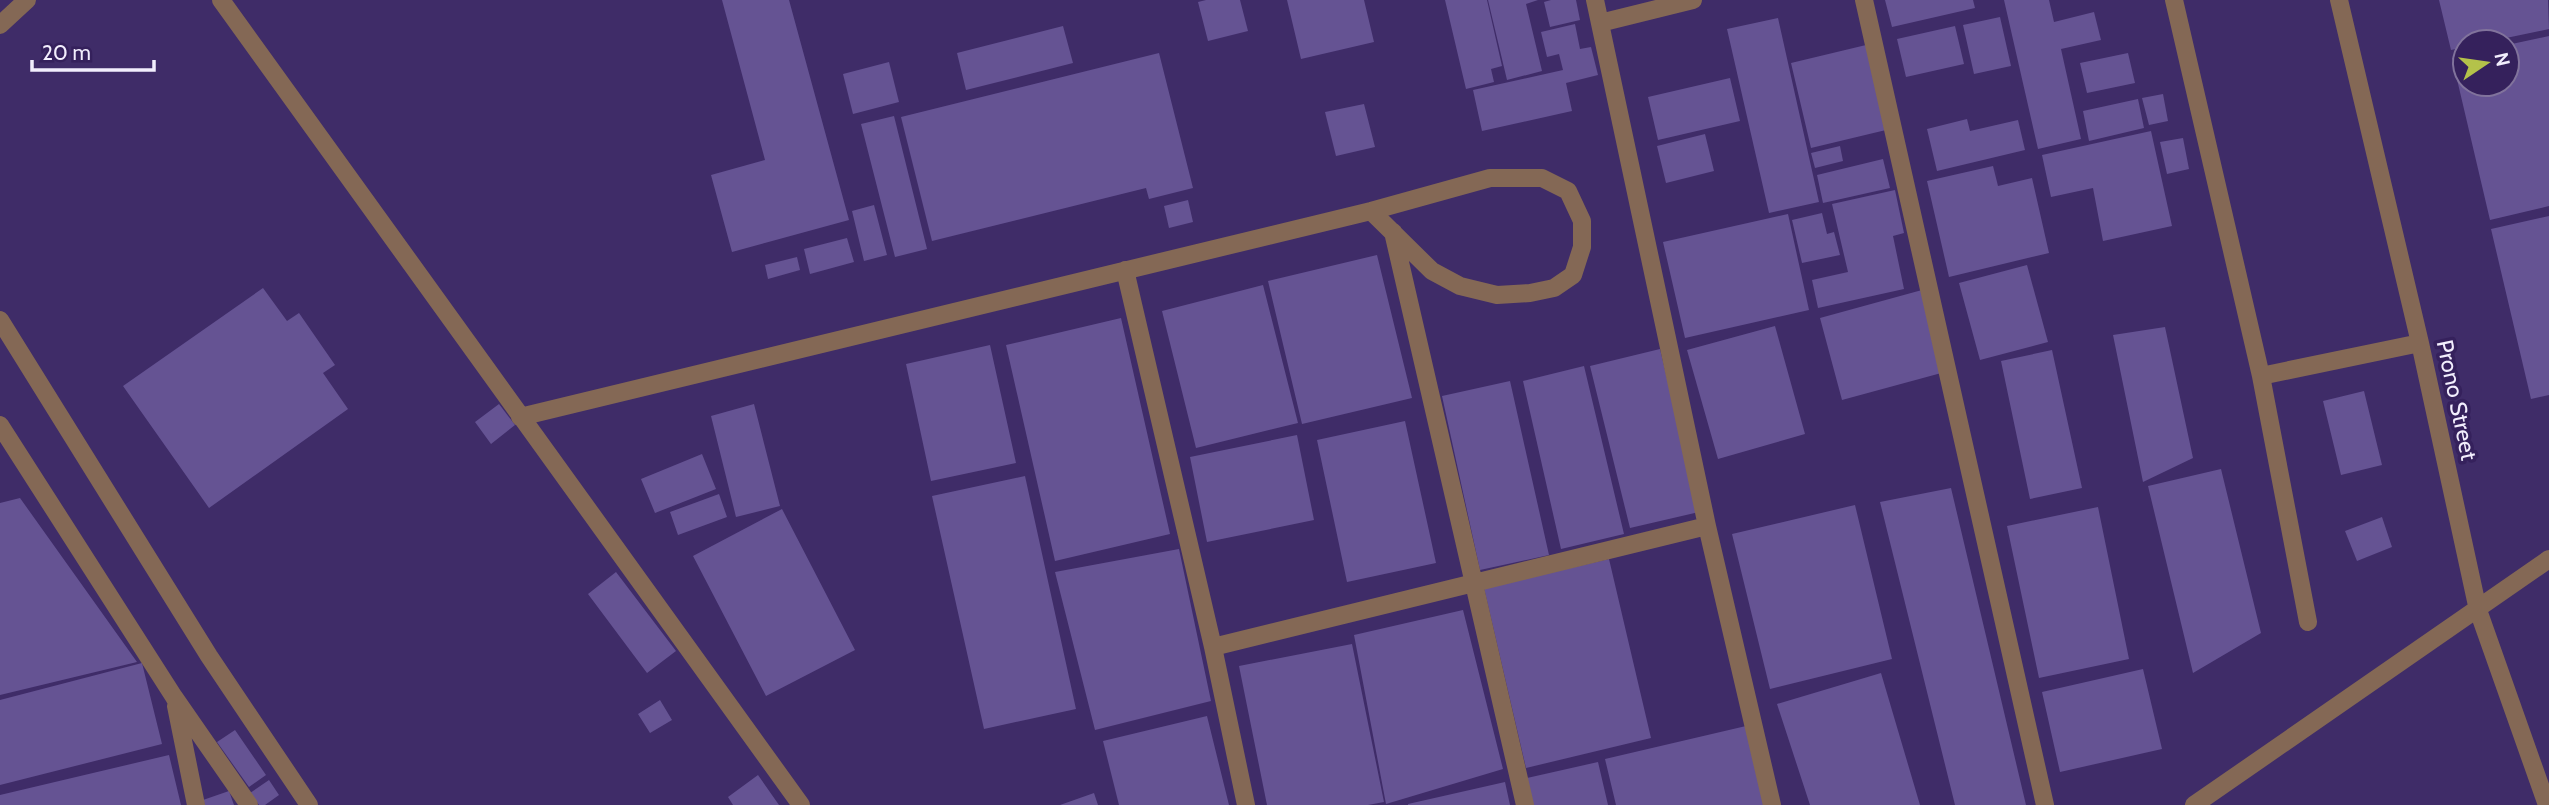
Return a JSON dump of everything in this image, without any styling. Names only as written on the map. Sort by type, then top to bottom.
[{"type":"street","points":[[0,25],[27,0]]},
{"type":"street","points":[[222,0],[800,805]]},
{"type":"street","points":[[1595,0],[1707,526],[1772,805]]},
{"type":"street","points":[[1600,23],[1693,0]]},
{"type":"street","points":[[1864,0],[2045,805]]},
{"type":"street","points":[[2174,0],[2260,376],[2308,622]]},
{"type":"street","name":"Prono Street","points":[[2339,0],[2420,343],[2478,610],[2547,805]]},
{"type":"street","points":[[520,417],[1371,211],[1490,178],[1542,178],[1568,191],[1582,222],[1582,247],[1573,275],[1554,288],[1497,295],[1460,286],[1432,271],[1371,211]]},
{"type":"street","points":[[1394,232],[1525,805]]},
{"type":"street","points":[[1125,270],[1213,647],[1246,805]]},
{"type":"street","points":[[0,320],[209,656],[309,805]]},
{"type":"street","points":[[2260,376],[2420,343]]},
{"type":"street","points":[[0,425],[174,697],[249,805]]},
{"type":"street","points":[[1213,647],[1707,526]]},
{"type":"street","points":[[2194,805],[2549,559]]},
{"type":"street","points":[[174,697],[196,805]]},
{"type":"building","points":[[722,0],[789,0],[849,220],[732,252],[711,175],[765,160]]},
{"type":"building","points":[[1240,0],[1248,31],[1208,41],[1198,2]]},
{"type":"building","points":[[1287,0],[1364,0],[1374,42],[1301,59]]},
{"type":"building","points":[[1445,0],[1487,0],[1502,66],[1491,69],[1494,82],[1466,89]]},
{"type":"building","points":[[1488,0],[1538,0],[1526,4],[1542,71],[1507,80]]},
{"type":"building","points":[[1576,0],[1580,20],[1550,27],[1544,2]]},
{"type":"building","points":[[1885,0],[1973,0],[1975,8],[1892,27]]},
{"type":"building","points":[[2004,0],[2049,0],[2054,22],[2094,12],[2101,40],[2061,49],[2081,139],[2038,149]]},
{"type":"building","points":[[2439,0],[2548,0],[2549,29],[2521,35],[2521,28],[2451,28],[2451,50]]},
{"type":"building","points":[[2000,17],[2011,66],[1974,74],[1963,25]]},
{"type":"building","points":[[1778,18],[1819,202],[1769,213],[1727,29]]},
{"type":"building","points":[[1575,24],[1580,49],[1591,47],[1598,75],[1566,83],[1572,111],[1482,131],[1473,90],[1563,70],[1559,54],[1547,57],[1541,32]]},
{"type":"building","points":[[1063,26],[1073,63],[966,90],[957,53]]},
{"type":"building","points":[[1955,26],[1964,64],[1906,77],[1897,39]]},
{"type":"building","points":[[2549,36],[2549,206],[2490,220],[2461,98],[2521,98],[2521,42]]},
{"type":"building","points":[[1866,45],[1886,130],[1811,148],[1791,63]]},
{"type":"building","points":[[1159,53],[1193,188],[1149,199],[1146,188],[932,241],[901,117]]},
{"type":"building","points":[[2128,53],[2135,83],[2087,93],[2080,63]]},
{"type":"building","points":[[889,62],[899,102],[853,114],[843,74]]},
{"type":"building","points":[[1730,78],[1740,121],[1658,140],[1648,97]]},
{"type":"building","points":[[2163,94],[2168,121],[2149,125],[2142,98]]},
{"type":"building","points":[[2138,99],[2144,128],[2089,141],[2083,111]]},
{"type":"building","points":[[1364,104],[1375,147],[1336,156],[1325,112]]},
{"type":"building","points":[[894,116],[927,249],[895,257],[861,124]]},
{"type":"building","points":[[1967,119],[1970,131],[2018,120],[2025,150],[1937,171],[1927,129]]},
{"type":"building","points":[[2151,131],[2172,226],[2103,241],[2093,188],[2051,197],[2042,155]]},
{"type":"building","points":[[1705,134],[1714,171],[1666,183],[1657,146]]},
{"type":"building","points":[[2183,138],[2189,169],[2167,174],[2160,142]]},
{"type":"building","points":[[1840,146],[1843,161],[1815,168],[1811,153]]},
{"type":"building","points":[[1883,159],[1890,188],[1823,203],[1817,175]]},
{"type":"building","points":[[1993,166],[1998,186],[2032,178],[2049,253],[1949,277],[1927,181]]},
{"type":"building","points":[[1895,190],[1904,233],[1893,236],[1904,289],[1818,308],[1812,280],[1848,272],[1832,204]]},
{"type":"building","points":[[1188,200],[1193,222],[1169,228],[1164,206]]},
{"type":"building","points":[[874,205],[887,255],[864,261],[852,211]]},
{"type":"building","points":[[1822,213],[1827,234],[1834,232],[1840,255],[1802,263],[1792,220]]},
{"type":"building","points":[[1788,214],[1809,310],[1685,338],[1663,242]]},
{"type":"building","points":[[2549,216],[2549,395],[2531,399],[2491,229]]},
{"type":"building","points":[[847,238],[854,262],[810,274],[804,249]]},
{"type":"building","points":[[1377,255],[1412,398],[1302,424],[1268,281]]},
{"type":"building","points":[[797,257],[800,270],[768,279],[765,265]]},
{"type":"building","points":[[2027,265],[2048,342],[1980,360],[1959,283]]},
{"type":"building","points":[[1263,285],[1298,423],[1196,448],[1162,311]]},
{"type":"building","points":[[263,288],[287,321],[299,313],[335,365],[323,373],[348,409],[209,508],[123,386]]},
{"type":"building","points":[[1922,290],[1945,372],[1842,400],[1820,318]]},
{"type":"building","points":[[1121,318],[1170,534],[1055,561],[1006,345]]},
{"type":"building","points":[[1775,326],[1805,434],[1718,459],[1687,350]]},
{"type":"building","points":[[2165,327],[2193,458],[2143,482],[2113,335]]},
{"type":"building","points":[[990,345],[1016,463],[931,481],[906,364]]},
{"type":"building","points":[[1660,349],[1699,512],[1630,528],[1590,366]]},
{"type":"building","points":[[2052,350],[2082,488],[2030,499],[2001,361]]},
{"type":"building","points":[[1584,366],[1624,534],[1561,549],[1523,381]]},
{"type":"building","points":[[1510,381],[1549,555],[1480,570],[1442,396]]},
{"type":"building","points":[[2364,391],[2382,465],[2341,475],[2323,401]]},
{"type":"building","points":[[499,404],[515,425],[491,444],[475,422]]},
{"type":"building","points":[[754,404],[780,506],[736,517],[711,416]]},
{"type":"building","points":[[1405,421],[1436,563],[1347,582],[1317,440]]},
{"type":"building","points":[[1297,435],[1314,520],[1207,542],[1190,457]]},
{"type":"building","points":[[702,454],[716,489],[655,513],[641,479]]},
{"type":"building","points":[[2221,469],[2261,633],[2193,673],[2148,486]]},
{"type":"building","points":[[1025,476],[1076,709],[984,729],[932,496]]},
{"type":"building","points":[[1951,488],[2026,805],[1955,805],[1880,502]]},
{"type":"building","points":[[719,494],[727,517],[678,535],[670,512]]},
{"type":"building","points":[[20,498],[137,662],[0,695],[0,503]]},
{"type":"building","points":[[1855,505],[1892,659],[1770,689],[1732,534]]},
{"type":"building","points":[[2098,507],[2129,659],[2039,678],[2007,526]]},
{"type":"building","points":[[782,509],[855,650],[766,696],[693,556]]},
{"type":"building","points":[[2382,517],[2392,547],[2357,561],[2345,531]]},
{"type":"building","points":[[1179,549],[1211,701],[1095,730],[1055,572]]},
{"type":"building","points":[[1609,559],[1651,738],[1526,768],[1484,588]]},
{"type":"building","points":[[616,572],[676,651],[647,673],[588,594]]},
{"type":"building","points":[[1463,610],[1503,769],[1386,804],[1354,635]]},
{"type":"building","points":[[1352,644],[1384,802],[1368,805],[1267,805],[1239,666]]},
{"type":"building","points":[[142,663],[162,744],[0,785],[0,700]]},
{"type":"building","points":[[2143,669],[2162,749],[2060,772],[2042,692]]},
{"type":"building","points":[[1881,673],[1920,805],[1810,805],[1777,704]]},
{"type":"building","points":[[660,700],[672,720],[650,733],[638,714]]},
{"type":"building","points":[[1207,716],[1229,805],[1119,805],[1103,741]]},
{"type":"building","points":[[1746,726],[1764,805],[1616,805],[1605,759]]},
{"type":"building","points":[[235,730],[266,775],[249,787],[217,742]]},
{"type":"building","points":[[169,755],[181,805],[0,805],[0,795]]},
{"type":"building","points":[[1598,762],[1608,805],[1533,805],[1527,778]]},
{"type":"building","points":[[758,775],[779,805],[733,805],[728,797]]},
{"type":"building","points":[[269,780],[279,795],[265,805],[259,805],[250,793]]},
{"type":"building","points":[[1505,782],[1510,805],[1408,805],[1408,804]]},
{"type":"building","points":[[229,791],[234,805],[205,805],[203,800]]},
{"type":"building","points":[[1094,793],[1098,805],[1060,805]]}]
